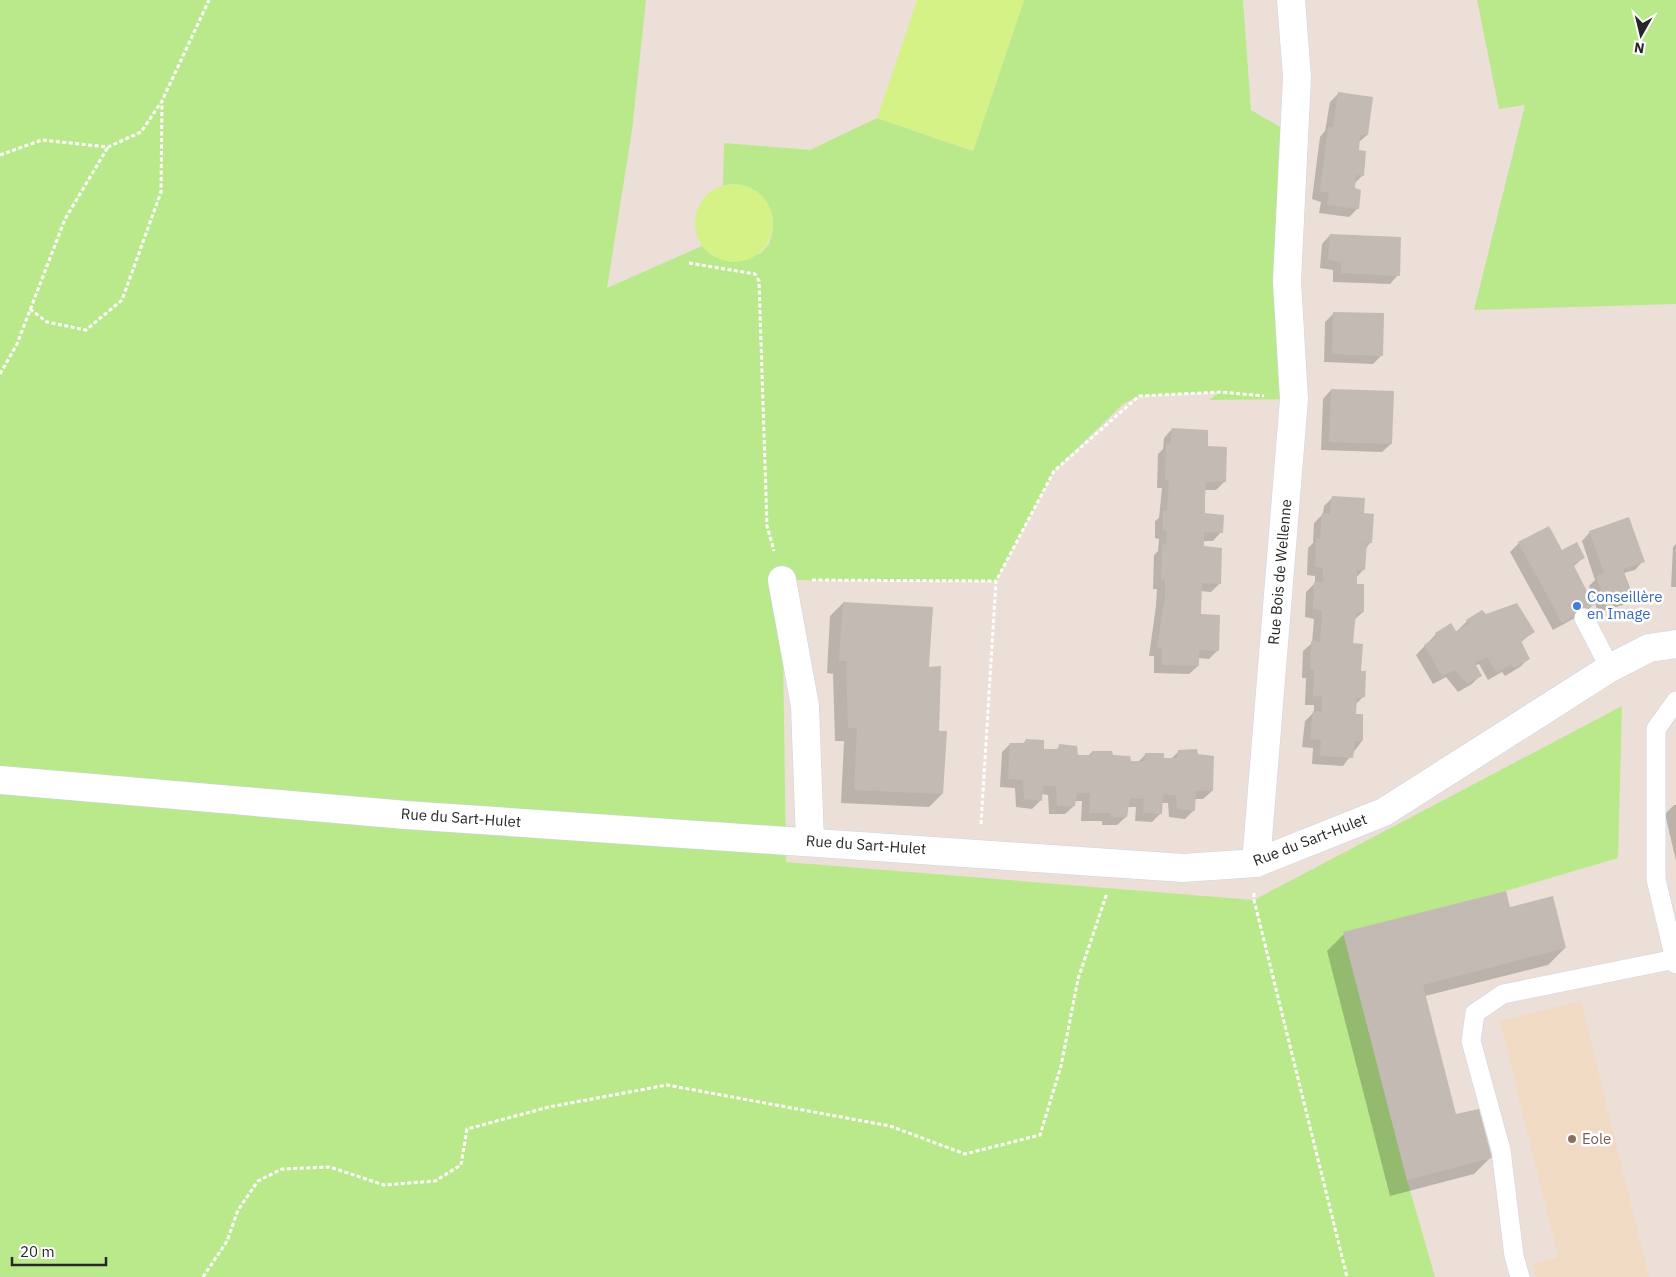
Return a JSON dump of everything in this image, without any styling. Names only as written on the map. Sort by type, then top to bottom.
[{"type":"street","name":"Rue Bois de Wellenne","points":[[1256,863],[1294,399],[1287,281],[1297,76],[1292,0]]},
{"type":"street","points":[[782,580],[805,706],[810,841]]},
{"type":"street","name":"Rue du Sart-Hulet","points":[[0,780],[406,815],[1118,862],[1183,868],[1256,863],[1384,812],[1610,668],[1649,648],[1676,644]]},
{"type":"lane","points":[[1584,618],[1610,668]]},
{"type":"lane","points":[[1520,1277],[1514,1256],[1502,1150],[1471,1041],[1475,1014],[1503,994],[1675,961],[1656,879],[1656,729],[1676,702]]},
{"type":"path","points":[[0,155],[42,140],[108,148],[141,132],[162,101],[209,0]]},
{"type":"path","points":[[30,309],[47,322],[86,330],[122,300],[161,192],[162,101]]},
{"type":"path","points":[[0,374],[17,344],[65,219],[108,148]]},
{"type":"path","points":[[689,263],[755,274],[759,281],[767,526],[782,580],[996,581]]},
{"type":"path","points":[[979,853],[996,581],[1054,471],[1139,396],[1222,392],[1294,399]]},
{"type":"path","points":[[203,1277],[227,1241],[238,1210],[258,1181],[282,1169],[330,1167],[384,1184],[435,1181],[461,1165],[467,1129],[549,1107],[668,1085],[890,1126],[965,1154],[1040,1135],[1061,1066],[1078,979],[1118,862]]},
{"type":"path","points":[[1256,863],[1254,900],[1347,1277]]},
{"type":"shaded area","name":"Eole","points":[[1581,1001],[1649,1277],[1536,1277],[1533,1264],[1558,1257],[1500,1021]]},
{"type":"green space","points":[[0,0],[646,0],[632,130],[607,288],[702,246],[711,255],[760,254],[769,244],[773,230],[735,184],[723,186],[724,143],[810,150],[877,118],[973,151],[1024,0],[1243,0],[1251,110],[1294,135],[1294,399],[1209,400],[1220,392],[1139,396],[1123,404],[1054,471],[996,581],[782,580],[786,862],[1254,900],[1622,706],[1618,858],[1506,891],[1343,933],[1407,1180],[1435,1277],[0,1277]]},
{"type":"green space","points":[[917,0],[1024,0],[973,151],[877,118]]},
{"type":"green space","points":[[1477,0],[1676,0],[1676,304],[1474,310],[1525,105],[1499,109]]},
{"type":"green space","points":[[726,184],[742,184],[756,190],[767,201],[773,215],[773,231],[767,245],[756,256],[742,262],[726,262],[712,256],[701,245],[695,231],[695,215],[701,201],[712,190]]},
{"type":"building","points":[[1338,92],[1373,97],[1368,135],[1360,135],[1359,150],[1366,151],[1364,176],[1356,175],[1355,188],[1361,190],[1359,209],[1327,205],[1329,193],[1320,191],[1328,127],[1333,127]]},
{"type":"building","points":[[1330,234],[1401,237],[1400,276],[1341,273],[1341,262],[1328,260]]},
{"type":"building","points":[[1333,312],[1384,313],[1383,356],[1332,354]]},
{"type":"building","points":[[1331,389],[1394,391],[1392,444],[1329,442]]},
{"type":"building","points":[[1172,428],[1208,430],[1208,446],[1227,447],[1226,482],[1206,482],[1205,498],[1205,513],[1224,515],[1223,533],[1204,532],[1204,546],[1222,548],[1221,584],[1202,583],[1201,614],[1220,615],[1219,651],[1199,650],[1199,666],[1162,665],[1162,648],[1157,648],[1165,597],[1165,581],[1161,580],[1162,545],[1166,544],[1167,531],[1163,530],[1163,511],[1167,511],[1169,480],[1165,480],[1166,444],[1171,444]]},
{"type":"building","points":[[1332,496],[1365,498],[1364,513],[1374,514],[1372,543],[1358,542],[1367,543],[1365,570],[1357,570],[1357,584],[1364,584],[1364,612],[1356,612],[1353,643],[1363,644],[1361,671],[1366,671],[1365,697],[1357,698],[1356,714],[1363,714],[1363,741],[1355,741],[1353,758],[1320,756],[1321,740],[1310,739],[1313,711],[1322,712],[1322,697],[1313,696],[1314,670],[1310,670],[1311,641],[1320,642],[1322,611],[1313,609],[1314,582],[1323,582],[1323,568],[1315,567],[1316,538],[1320,539],[1322,513],[1330,514]]},
{"type":"building","points":[[1629,517],[1645,562],[1623,569],[1633,596],[1606,605],[1596,576],[1604,573],[1589,531]]},
{"type":"building","points":[[1549,526],[1562,550],[1577,542],[1585,558],[1573,564],[1594,605],[1562,623],[1518,542]]},
{"type":"building","points":[[843,602],[933,607],[929,667],[941,666],[939,731],[947,731],[943,794],[854,790],[857,728],[848,728],[846,661],[839,661]]},
{"type":"building","points":[[1517,603],[1535,632],[1521,641],[1530,659],[1514,668],[1511,664],[1497,673],[1487,657],[1475,663],[1482,676],[1467,684],[1455,670],[1442,676],[1424,645],[1437,637],[1435,633],[1451,623],[1456,631],[1468,624],[1466,620],[1482,610],[1486,614]]},
{"type":"building","points":[[1026,739],[1044,740],[1044,749],[1058,749],[1059,744],[1077,746],[1078,755],[1092,755],[1092,751],[1112,751],[1113,755],[1130,756],[1131,761],[1145,761],[1145,753],[1164,753],[1164,758],[1177,758],[1178,750],[1197,749],[1198,754],[1214,756],[1213,791],[1196,791],[1195,811],[1177,809],[1176,795],[1163,794],[1162,814],[1143,813],[1144,799],[1130,798],[1127,817],[1110,817],[1110,813],[1089,813],[1090,793],[1077,793],[1075,806],[1057,806],[1056,786],[1043,786],[1042,801],[1024,799],[1023,780],[1008,779],[1010,743],[1025,743]]},
{"type":"building","points":[[1506,891],[1510,907],[1553,896],[1566,948],[1423,985],[1456,1114],[1479,1109],[1492,1158],[1407,1180],[1343,932]]},
{"type":"place","name":"Conseillère en Image","points":[[1577,606]]},
{"type":"place","name":"Eole","points":[[1572,1139]]}]
